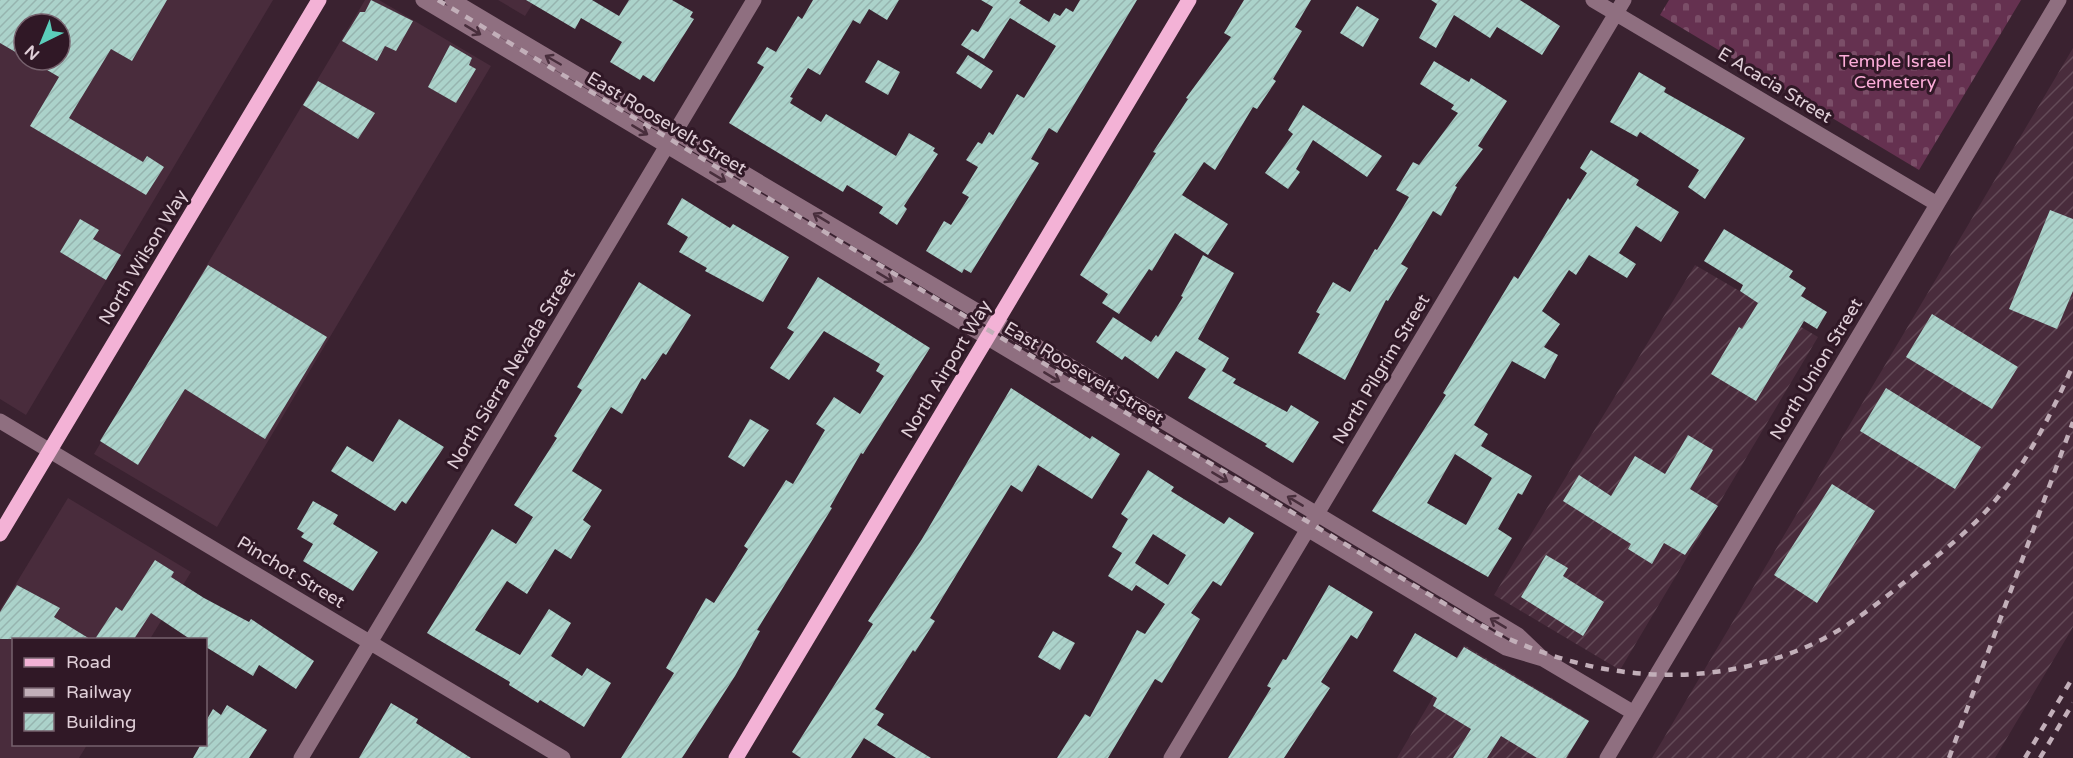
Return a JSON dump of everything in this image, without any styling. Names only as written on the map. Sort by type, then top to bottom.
[{"type":"main road","name":"North Wilson Way","points":[[0,534],[319,0]]},
{"type":"main road","name":"North Airport Way","points":[[736,758],[1189,0]]},
{"type":"street","name":"East Roosevelt Street","points":[[423,0],[1506,648],[1543,659]]},
{"type":"street","name":"East Roosevelt Street","points":[[452,0],[1518,635],[1543,659],[1634,712]]},
{"type":"street","name":"North Sierra Nevada Street","points":[[301,758],[754,0]]},
{"type":"street","name":"E Acacia Street","points":[[1593,0],[1937,204]]},
{"type":"street","name":"North Pilgrim Street","points":[[1171,758],[1624,0]]},
{"type":"street","name":"North Union Street","points":[[1607,758],[2059,0]]},
{"type":"street","name":"Pinchot Street","points":[[0,421],[562,758]]},
{"type":"shaded area","points":[[0,0],[273,0],[26,415],[0,399]]},
{"type":"shaded area","points":[[365,0],[379,0],[491,66],[217,527],[94,454]]},
{"type":"shaded area","points":[[498,0],[535,0],[525,16]]},
{"type":"shaded area","points":[[2073,48],[2073,627],[1995,758],[1652,758]]},
{"type":"shaded area","points":[[1695,265],[1818,337],[1620,670],[1494,595]]},
{"type":"shaded area","points":[[68,498],[191,572],[151,638],[12,638],[12,746],[86,746],[79,758],[0,758],[0,610]]},
{"type":"shaded area","points":[[1464,645],[1589,720],[1567,758],[1397,758]]},
{"type":"green space","name":"Temple Israel Cemetery","points":[[1669,0],[2021,0],[1919,170],[1660,15]]},
{"type":"building","points":[[0,0],[167,0],[132,61],[111,49],[69,118],[143,162],[147,156],[164,167],[146,195],[30,126],[59,77],[50,72],[72,72],[72,12],[12,12],[12,50],[0,43]]},
{"type":"building","points":[[371,0],[413,21],[396,51],[385,46],[377,61],[342,41],[360,12],[365,12]]},
{"type":"building","points":[[526,0],[592,0],[619,16],[629,0],[672,0],[693,12],[690,17],[694,19],[654,82],[643,75],[640,80],[610,62],[622,42],[581,18],[575,29]]},
{"type":"building","points":[[813,0],[899,0],[887,20],[869,9],[860,24],[853,20],[820,75],[808,68],[790,97],[793,98],[790,103],[821,122],[826,114],[896,156],[909,133],[935,148],[933,151],[938,154],[904,206],[907,209],[897,225],[879,213],[883,207],[847,185],[843,192],[729,123],[764,67],[757,63],[767,47],[776,52],[798,16],[802,19]]},
{"type":"building","points":[[981,0],[1021,0],[1019,3],[1049,22],[1054,13],[1060,16],[1066,8],[1073,12],[1080,0],[1137,0],[1057,133],[1049,128],[1031,159],[1039,163],[971,273],[964,269],[962,273],[926,251],[944,221],[951,225],[969,197],[962,193],[978,167],[966,160],[978,142],[982,144],[989,132],[993,135],[1017,94],[1024,98],[1056,46],[1010,18],[984,59],[961,45],[972,29],[978,32],[993,7]]},
{"type":"building","points":[[1244,0],[1311,0],[1295,27],[1302,31],[1273,79],[1276,81],[1257,109],[1253,107],[1215,170],[1204,162],[1182,195],[1228,224],[1208,255],[1175,233],[1152,271],[1149,269],[1119,314],[1102,303],[1108,294],[1080,275],[1156,153],[1153,152],[1188,99],[1186,98],[1231,37],[1224,33]]},
{"type":"building","points":[[1431,0],[1520,0],[1560,26],[1542,55],[1497,27],[1490,38],[1454,15],[1436,48],[1419,38],[1437,4]]},
{"type":"building","points":[[1357,6],[1379,19],[1363,47],[1340,33]]},
{"type":"building","points":[[450,45],[472,58],[469,65],[476,69],[456,103],[428,87]]},
{"type":"building","points":[[968,55],[993,71],[981,89],[956,73]]},
{"type":"building","points":[[878,60],[900,72],[888,95],[865,82]]},
{"type":"building","points":[[1434,61],[1469,82],[1471,78],[1507,101],[1478,146],[1483,149],[1455,186],[1457,187],[1441,216],[1433,211],[1401,264],[1408,268],[1388,301],[1386,300],[1345,380],[1298,353],[1320,314],[1316,312],[1333,282],[1350,292],[1409,197],[1396,190],[1413,162],[1419,165],[1458,113],[1451,109],[1454,105],[1420,84]]},
{"type":"building","points":[[1639,72],[1666,88],[1664,92],[1745,138],[1705,199],[1688,187],[1699,170],[1640,132],[1637,137],[1610,122]]},
{"type":"building","points":[[318,81],[375,113],[358,139],[303,105]]},
{"type":"building","points":[[1303,105],[1382,156],[1367,177],[1313,140],[1296,169],[1300,172],[1288,189],[1265,173],[1293,134],[1288,130]]},
{"type":"building","points":[[1591,150],[1639,180],[1636,185],[1679,212],[1661,242],[1636,226],[1619,253],[1636,264],[1627,278],[1589,255],[1576,275],[1569,270],[1542,311],[1560,324],[1544,347],[1558,355],[1545,379],[1512,361],[1474,425],[1488,434],[1481,446],[1532,476],[1522,495],[1518,493],[1498,529],[1512,538],[1488,577],[1372,511],[1446,395],[1443,393],[1514,276],[1518,279],[1568,198],[1570,200],[1587,173],[1580,168]],"holes":[[[1455,454],[1492,478],[1466,525],[1427,503]]]},
{"type":"building","points":[[682,198],[730,228],[733,224],[789,257],[763,302],[705,271],[707,268],[679,252],[688,237],[667,224]]},
{"type":"building","points":[[2050,210],[2073,219],[2073,291],[2057,329],[2009,309]]},
{"type":"building","points":[[80,219],[99,230],[93,239],[121,255],[106,280],[60,252]]},
{"type":"building","points":[[1724,229],[1793,271],[1789,277],[1806,288],[1801,296],[1827,312],[1817,329],[1804,321],[1756,401],[1711,374],[1739,327],[1742,329],[1758,303],[1740,291],[1743,285],[1704,261]]},
{"type":"building","points":[[1203,255],[1234,273],[1198,339],[1229,358],[1222,371],[1236,379],[1233,383],[1287,412],[1291,405],[1319,422],[1293,463],[1265,446],[1267,444],[1188,398],[1206,369],[1176,351],[1158,379],[1125,356],[1122,360],[1096,342],[1113,317],[1151,342],[1156,335],[1158,337],[1183,297],[1181,296]]},
{"type":"building","points":[[208,265],[327,337],[265,439],[185,389],[138,465],[100,441]]},
{"type":"building","points":[[818,277],[930,348],[863,454],[861,453],[830,507],[832,508],[757,630],[760,631],[735,676],[682,758],[621,758],[674,673],[666,668],[706,598],[714,603],[748,549],[744,546],[786,480],[793,484],[825,430],[816,424],[834,397],[860,414],[884,376],[876,371],[880,364],[824,331],[789,380],[770,368],[794,332],[787,328]]},
{"type":"building","points":[[639,282],[691,315],[666,355],[663,353],[645,380],[642,378],[622,414],[611,407],[572,471],[602,490],[583,520],[591,526],[571,559],[555,549],[527,594],[507,581],[475,630],[520,655],[549,609],[571,623],[551,656],[582,676],[587,668],[611,683],[584,727],[540,700],[538,703],[509,685],[510,682],[427,633],[492,529],[516,544],[533,517],[514,505],[557,438],[554,436],[582,390],[577,387]]},
{"type":"building","points":[[1932,314],[2018,367],[1992,409],[1906,357]]},
{"type":"building","points":[[1011,388],[1090,439],[1092,436],[1120,454],[1092,499],[1038,465],[1022,492],[1011,485],[930,618],[935,621],[915,652],[913,650],[875,709],[884,714],[877,725],[931,758],[896,758],[864,738],[851,758],[801,758],[792,752],[873,624],[868,621],[922,539]]},
{"type":"building","points":[[1886,388],[1981,447],[1955,489],[1860,431]]},
{"type":"building","points":[[399,419],[444,447],[406,504],[402,501],[395,511],[331,471],[347,446],[373,462]]},
{"type":"building","points":[[750,419],[769,430],[744,467],[728,457]]},
{"type":"building","points":[[1688,435],[1713,450],[1690,489],[1718,506],[1685,555],[1664,543],[1652,564],[1628,549],[1631,544],[1563,501],[1579,475],[1611,496],[1635,456],[1665,474]]},
{"type":"building","points":[[1148,470],[1174,487],[1171,491],[1224,524],[1229,517],[1254,533],[1221,586],[1213,581],[1191,613],[1200,619],[1162,683],[1155,679],[1108,758],[1057,758],[1085,714],[1090,717],[1137,630],[1145,634],[1165,604],[1136,585],[1132,591],[1108,576],[1122,553],[1112,547],[1128,519],[1121,514]],"holes":[[[1153,534],[1186,555],[1168,585],[1135,563]]]},
{"type":"building","points":[[1832,484],[1875,511],[1817,603],[1774,575]]},
{"type":"building","points":[[313,501],[338,515],[333,524],[378,552],[353,591],[303,561],[313,544],[301,537],[304,533],[297,529]]},
{"type":"building","points":[[1546,555],[1568,568],[1563,576],[1604,602],[1583,636],[1521,597]]},
{"type":"building","points":[[155,560],[174,572],[171,577],[204,598],[249,622],[251,619],[314,661],[296,689],[259,665],[253,676],[207,648],[207,638],[188,638],[151,613],[135,638],[96,638],[116,607],[122,611]]},
{"type":"building","points":[[17,585],[60,608],[54,617],[88,638],[0,639],[0,612]]},
{"type":"building","points":[[1329,585],[1373,612],[1357,639],[1351,635],[1321,682],[1330,688],[1284,758],[1228,758],[1271,688],[1267,686],[1283,659],[1286,660]]},
{"type":"building","points":[[1053,631],[1075,643],[1060,670],[1038,657]]},
{"type":"building","points":[[1415,633],[1457,658],[1464,647],[1589,721],[1566,758],[1537,758],[1501,736],[1487,758],[1453,758],[1471,729],[1433,706],[1437,698],[1393,671]]},
{"type":"building","points":[[391,703],[418,719],[416,723],[471,758],[359,758]]},
{"type":"building","points":[[227,705],[267,730],[249,758],[193,758],[200,746],[207,746],[207,719],[213,709],[221,715]]},
{"type":"railway","points":[[438,0],[1470,619],[1511,640],[1553,656],[1597,667],[1641,674],[1685,675],[1730,670],[1774,659],[1817,642],[1841,629],[1938,555],[1988,509],[2013,477],[2036,441],[2073,365]]},
{"type":"railway","points":[[1949,758],[2073,422]]},
{"type":"railway","points":[[2025,758],[2073,677]]},
{"type":"railway","points":[[2040,758],[2073,703]]}]
